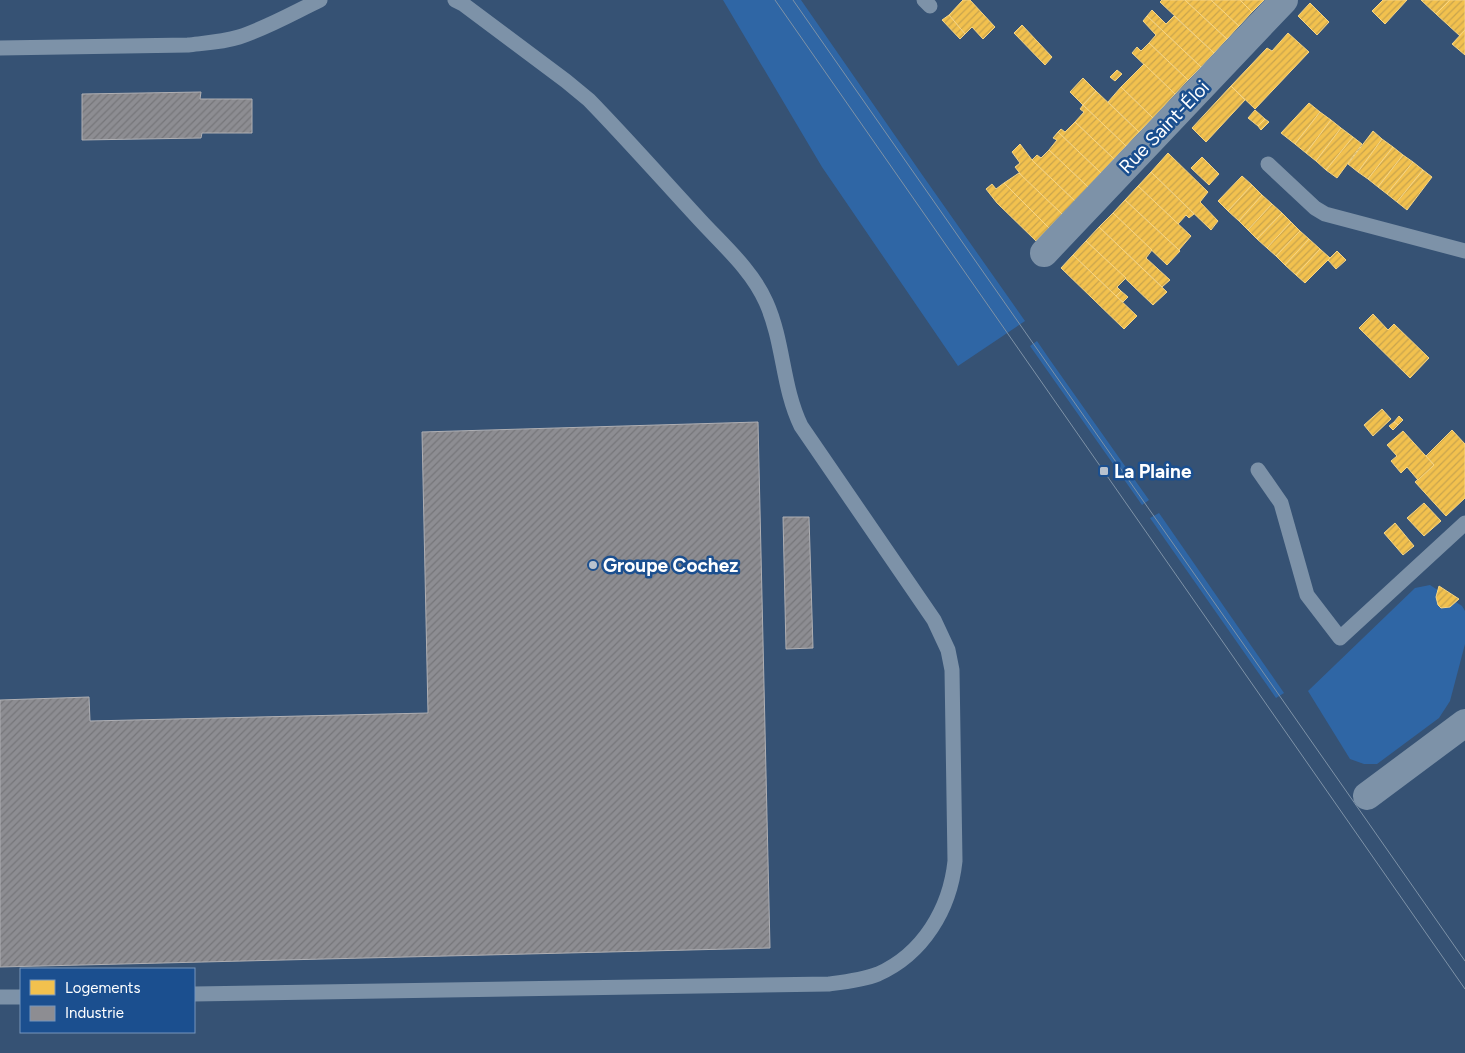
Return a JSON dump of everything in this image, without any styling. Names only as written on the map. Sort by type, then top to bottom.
[{"type":"street","name":"Rue Saint-Éloi","points":[[1044,253],[1284,0]]},
{"type":"street","points":[[1367,796],[1465,724]]},
{"type":"lane","points":[[0,48],[188,45],[214,42],[237,38],[320,0]]},
{"type":"lane","points":[[195,994],[829,984],[845,982],[876,974],[892,967],[918,945],[940,914],[954,878],[956,862],[952,680],[948,650],[934,620],[801,426],[789,396],[775,324],[766,300],[740,263],[589,100],[463,4],[455,0]]},
{"type":"lane","points":[[1268,164],[1325,214],[1465,251]]},
{"type":"lane","points":[[1258,470],[1281,504],[1307,595],[1340,638],[1465,523]]},
{"type":"lane","points":[[0,997],[20,996]]},
{"type":"shaded area","points":[[723,0],[801,0],[1025,321],[958,366],[822,167]]},
{"type":"shaded area","points":[[1037,341],[1149,500],[1142,505],[1030,346]]},
{"type":"shaded area","points":[[1159,513],[1284,693],[1276,698],[1150,518]]},
{"type":"shaded area","points":[[1430,585],[1462,606],[1465,611],[1465,644],[1450,701],[1439,718],[1377,764],[1364,764],[1350,759],[1308,691],[1415,588]]},
{"type":"building: Logements","points":[[963,0],[970,0],[995,27],[983,39],[972,27],[965,34],[949,15]]},
{"type":"building: Logements","points":[[1162,0],[1185,0],[1227,39],[1214,53],[1160,2]]},
{"type":"building: Logements","points":[[1185,0],[1211,0],[1239,26],[1227,39]]},
{"type":"building: Logements","points":[[1211,0],[1240,0],[1252,12],[1239,26]]},
{"type":"building: Logements","points":[[1240,0],[1264,0],[1252,12]]},
{"type":"building: Logements","points":[[1383,0],[1407,0],[1385,24],[1372,11]]},
{"type":"building: Logements","points":[[1421,0],[1450,0],[1436,14]]},
{"type":"building: Logements","points":[[1450,0],[1465,0],[1465,30],[1460,36],[1436,14]]},
{"type":"building: Logements","points":[[1310,3],[1329,22],[1317,35],[1298,16]]},
{"type":"building: Logements","points":[[1152,10],[1166,24],[1174,16],[1214,53],[1201,67],[1147,16]]},
{"type":"building: Logements","points":[[949,15],[965,34],[960,39],[942,20]]},
{"type":"building: Logements","points":[[1147,16],[1201,67],[1188,80],[1149,43],[1156,35],[1143,21]]},
{"type":"building: Logements","points":[[1022,25],[1052,57],[1045,65],[1014,33]]},
{"type":"building: Logements","points":[[1465,30],[1465,55],[1452,44]]},
{"type":"building: Logements","points":[[1288,33],[1309,52],[1255,109],[1231,86],[1267,48],[1272,51]]},
{"type":"building: Logements","points":[[1149,43],[1188,80],[1175,94],[1132,53],[1137,47],[1141,51]]},
{"type":"building: Logements","points":[[1144,64],[1175,94],[1153,118],[1121,87]]},
{"type":"building: Logements","points":[[1117,70],[1122,74],[1115,81],[1110,77]]},
{"type":"building: Logements","points":[[1083,78],[1096,91],[1083,105],[1070,92]]},
{"type":"building: Logements","points":[[1231,86],[1245,100],[1206,142],[1192,128]]},
{"type":"building: Logements","points":[[1121,87],[1153,118],[1139,132],[1108,102]]},
{"type":"building: Logements","points":[[1096,91],[1139,132],[1126,146],[1083,105]]},
{"type":"building: Logements","points":[[1309,103],[1320,112],[1295,144],[1281,133]]},
{"type":"building: Logements","points":[[1083,105],[1126,146],[1114,159],[1075,122],[1084,112],[1080,109]]},
{"type":"building: Logements","points":[[1255,110],[1265,119],[1258,126],[1248,118]]},
{"type":"building: Logements","points":[[1320,112],[1331,120],[1306,153],[1295,144]]},
{"type":"building: Logements","points":[[1265,119],[1269,122],[1261,130],[1258,126]]},
{"type":"building: Logements","points":[[1331,120],[1341,128],[1316,161],[1306,153]]},
{"type":"building: Logements","points":[[1075,122],[1114,159],[1101,173],[1058,132],[1061,129],[1065,132]]},
{"type":"building: Logements","points":[[1341,128],[1353,137],[1326,170],[1316,161]]},
{"type":"building: Logements","points":[[1373,131],[1382,139],[1358,172],[1348,164]]},
{"type":"building: Logements","points":[[1058,132],[1101,173],[1088,187],[1049,150],[1057,140],[1053,138]]},
{"type":"building: Logements","points":[[1353,137],[1362,144],[1337,178],[1326,170]]},
{"type":"building: Logements","points":[[1382,139],[1393,147],[1368,179],[1358,172]]},
{"type":"building: Logements","points":[[1020,144],[1032,160],[1075,201],[1062,214],[1025,180],[1015,167],[1020,163],[1012,152]]},
{"type":"building: Logements","points":[[1393,147],[1403,155],[1378,187],[1368,179]]},
{"type":"building: Logements","points":[[1049,150],[1088,187],[1075,201],[1032,160],[1037,155],[1041,158]]},
{"type":"building: Logements","points":[[1168,153],[1208,192],[1200,202],[1218,221],[1211,230],[1151,172]]},
{"type":"building: Logements","points":[[1403,155],[1413,162],[1387,194],[1378,187]]},
{"type":"building: Logements","points":[[1202,157],[1219,174],[1209,185],[1191,168]]},
{"type":"building: Logements","points":[[1413,162],[1423,170],[1397,202],[1387,194]]},
{"type":"building: Logements","points":[[1423,170],[1432,177],[1407,210],[1397,202]]},
{"type":"building: Logements","points":[[1151,172],[1194,214],[1189,218],[1186,215],[1178,224],[1138,186]]},
{"type":"building: Logements","points":[[1019,173],[1062,214],[1049,228],[1004,183]]},
{"type":"building: Logements","points":[[1242,176],[1252,185],[1228,211],[1218,201]]},
{"type":"building: Logements","points":[[1004,183],[1049,228],[1036,241],[997,203],[986,189],[992,184],[996,189]]},
{"type":"building: Logements","points":[[1252,185],[1262,195],[1239,221],[1228,211]]},
{"type":"building: Logements","points":[[1138,186],[1191,236],[1179,250],[1125,200]]},
{"type":"building: Logements","points":[[1262,195],[1272,204],[1248,230],[1239,221]]},
{"type":"building: Logements","points":[[1125,200],[1180,251],[1167,265],[1113,213]]},
{"type":"building: Logements","points":[[1272,204],[1282,213],[1257,239],[1248,230]]},
{"type":"building: Logements","points":[[1113,213],[1152,250],[1146,258],[1170,280],[1162,287],[1099,227]]},
{"type":"building: Logements","points":[[1282,213],[1291,222],[1267,248],[1257,239]]},
{"type":"building: Logements","points":[[1291,222],[1300,231],[1276,256],[1267,248]]},
{"type":"building: Logements","points":[[1099,227],[1167,292],[1153,305],[1086,241]]},
{"type":"building: Logements","points":[[1300,231],[1309,239],[1285,265],[1276,256]]},
{"type":"building: Logements","points":[[1309,239],[1320,249],[1296,275],[1285,265]]},
{"type":"building: Logements","points":[[1086,241],[1126,278],[1117,287],[1121,291],[1116,296],[1073,255]]},
{"type":"building: Logements","points":[[1320,249],[1330,258],[1305,283],[1296,275]]},
{"type":"building: Logements","points":[[1337,251],[1346,260],[1336,269],[1328,260]]},
{"type":"building: Logements","points":[[1073,255],[1137,316],[1124,329],[1061,268]]},
{"type":"building: Logements","points":[[1121,291],[1128,297],[1123,302],[1116,296]]},
{"type":"building: Logements","points":[[1373,314],[1388,330],[1394,324],[1429,358],[1410,378],[1359,328]]},
{"type":"building: Logements","points":[[1382,409],[1391,419],[1373,436],[1364,425]]},
{"type":"building: Logements","points":[[1399,416],[1403,420],[1398,425],[1394,422]]},
{"type":"building: Logements","points":[[1394,422],[1398,425],[1393,430],[1389,426]]},
{"type":"building: Logements","points":[[1452,430],[1465,444],[1465,498],[1446,516],[1415,482],[1434,465],[1426,456]]},
{"type":"building: Logements","points":[[1403,431],[1434,465],[1418,480],[1407,467],[1401,473],[1391,461],[1397,456],[1387,445]]},
{"type":"building: Logements","points":[[1424,503],[1441,521],[1424,536],[1407,518]]},
{"type":"building: Logements","points":[[1395,523],[1414,546],[1403,555],[1384,533]]},
{"type":"building: Logements","points":[[1439,586],[1459,599],[1450,607],[1441,608],[1436,597]]},
{"type":"building: Industrie","points":[[201,92],[200,99],[252,99],[252,133],[202,133],[201,138],[82,140],[82,94]]},
{"type":"building: Industrie","name":"Groupe Cochez","points":[[758,422],[770,948],[0,967],[0,700],[89,697],[90,721],[428,713],[422,432]]},
{"type":"building: Industrie","points":[[783,517],[809,517],[813,648],[786,649]]},
{"type":"tram line","points":[[775,0],[1465,989]]},
{"type":"tram line","points":[[793,0],[1465,961]]},
{"type":"place","name":"La Plaine","points":[[1104,471]]},
{"type":"place","name":"Groupe Cochez","points":[[593,565]]}]
